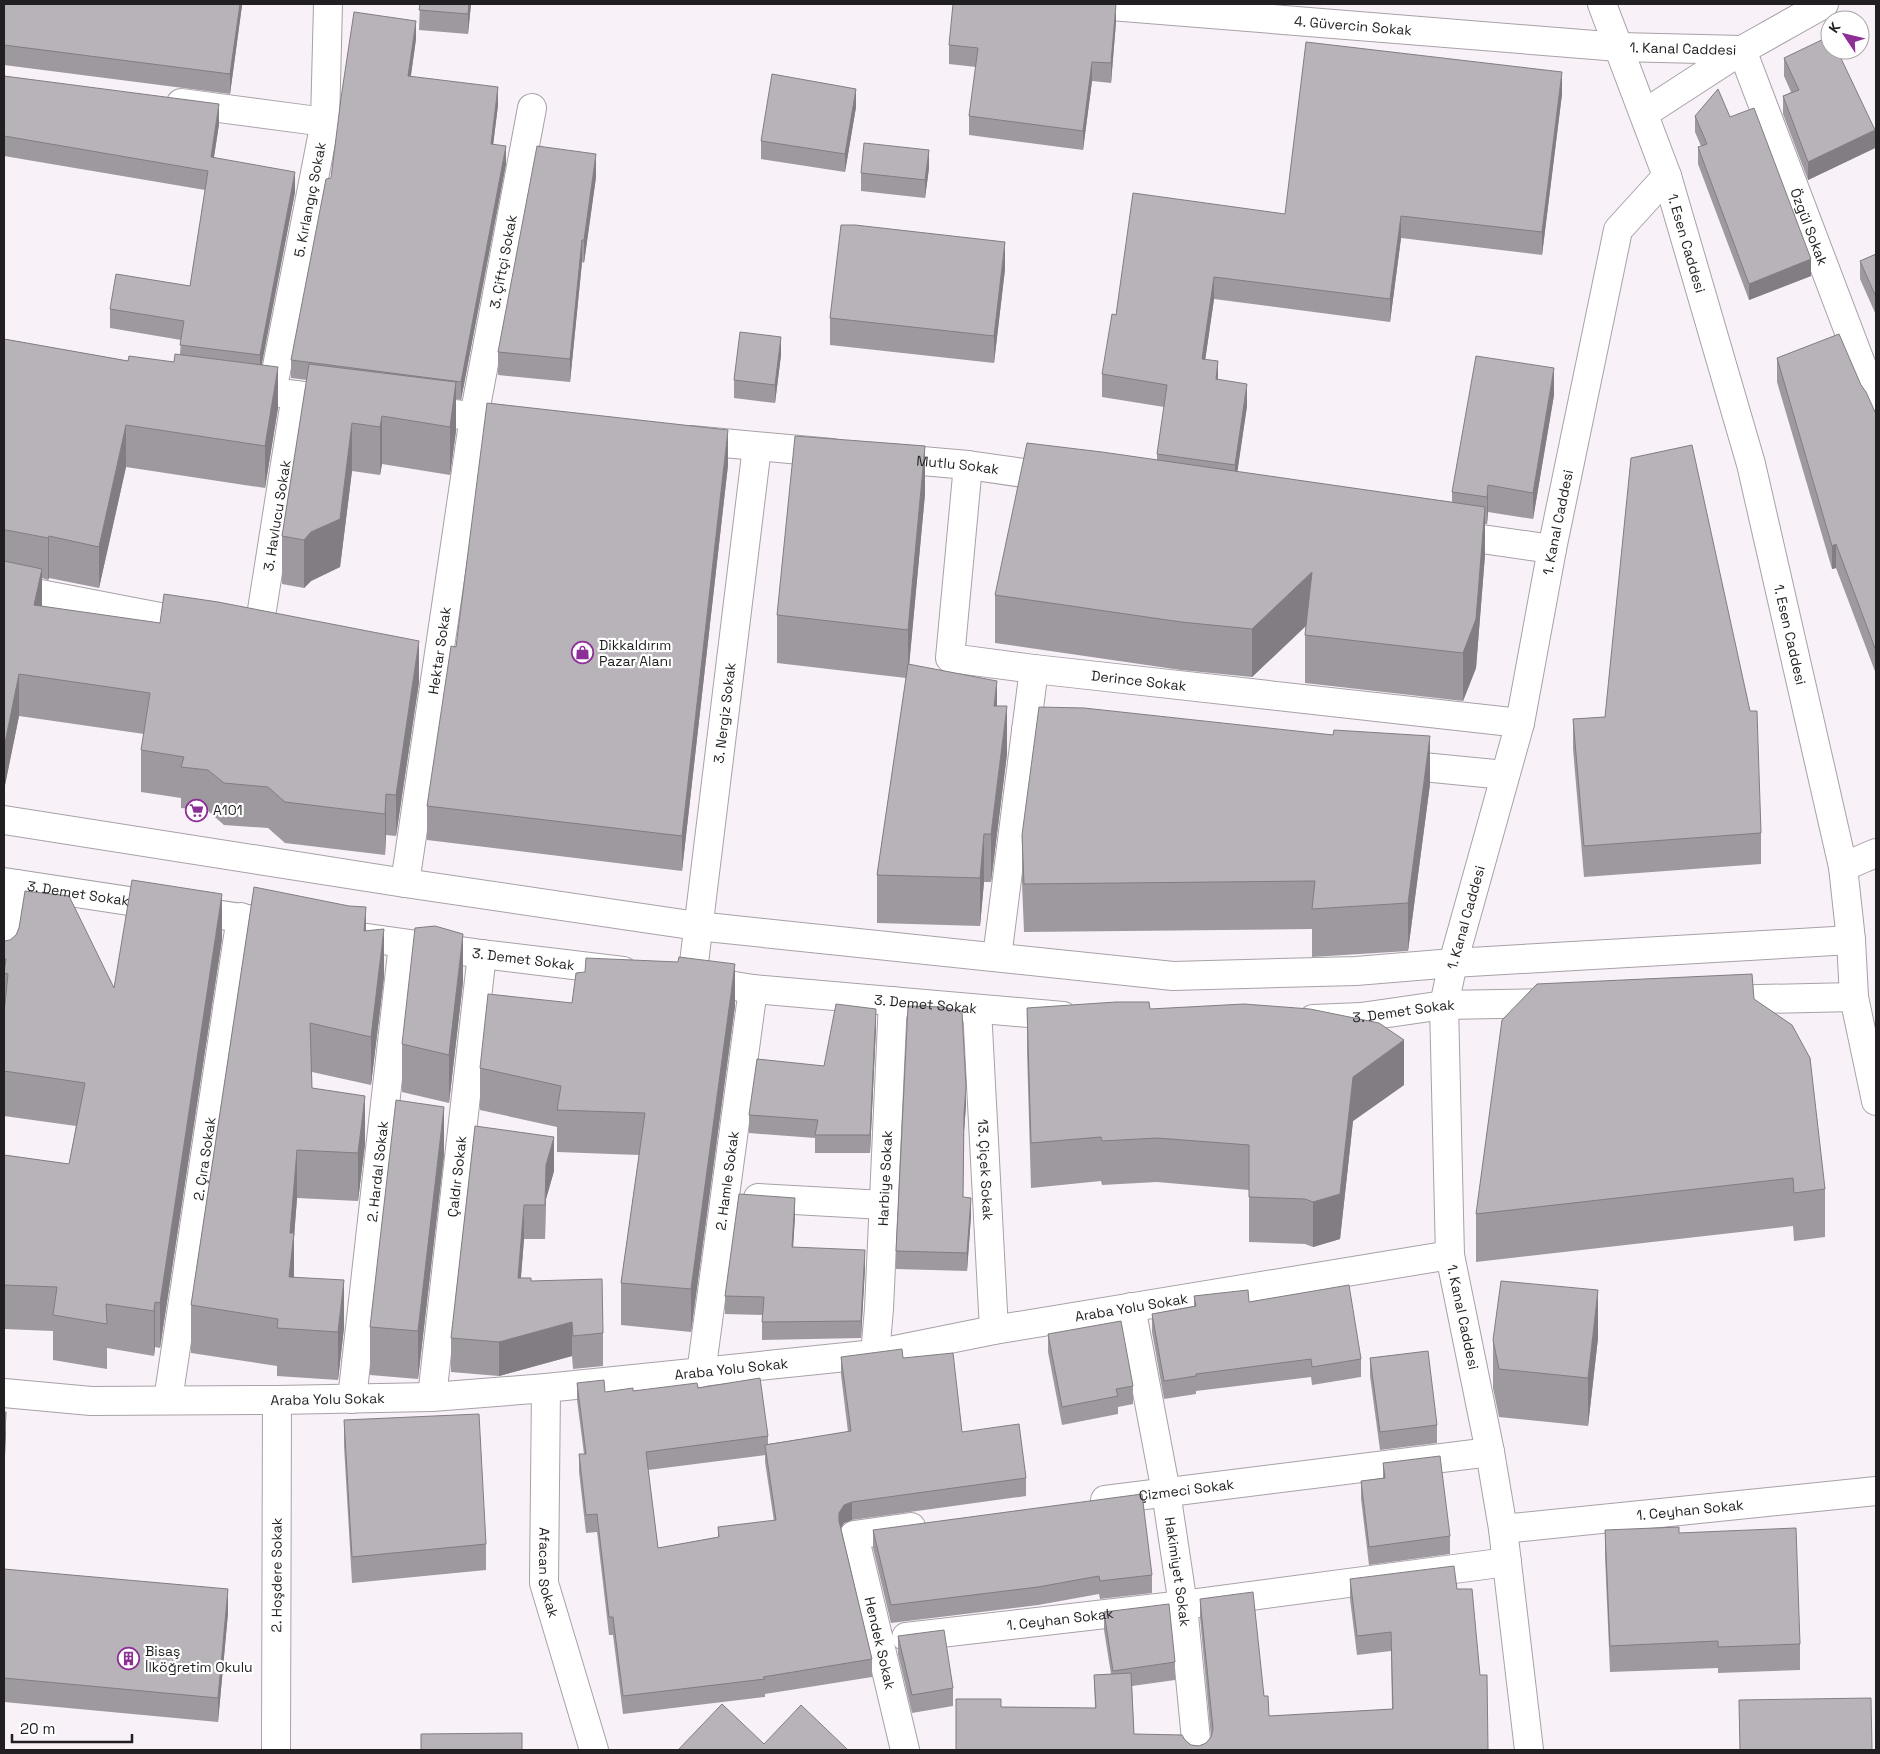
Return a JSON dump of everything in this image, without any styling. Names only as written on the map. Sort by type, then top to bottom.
[{"type":"street","name":"5. Kırlangıç Sokak","points":[[284,393],[325,122],[328,4]]},
{"type":"street","name":"4. Güvercin Sokak","points":[[1086,4],[1619,47]]},
{"type":"street","points":[[1602,4],[1645,113],[1667,176]]},
{"type":"street","name":"1. Kanal Caddesi","points":[[1619,47],[1742,50],[1824,4]]},
{"type":"street","points":[[1645,113],[1742,50]]},
{"type":"street","name":"Özgül Sokak","points":[[1742,50],[1876,403]]},
{"type":"street","points":[[160,100],[325,122]]},
{"type":"street","name":"3. Çiftçi Sokak","points":[[474,417],[532,108]]},
{"type":"street","name":"1. Kanal Caddesi","points":[[1529,1750],[1503,1529],[1490,1452],[1450,1256],[1444,1005],[1453,963],[1520,723],[1552,549],[1618,230],[1667,176]]},
{"type":"street","name":"1. Esen Caddesi","points":[[1667,176],[1751,464],[1843,867],[1851,940],[1854,997],[1876,1101]]},
{"type":"street","points":[[214,384],[365,404]]},
{"type":"street","name":"3. Havlucu Sokak","points":[[239,632],[284,393]]},
{"type":"street","points":[[395,407],[542,424]]},
{"type":"street","name":"Hektar Sokak","points":[[405,883],[474,417]]},
{"type":"street","name":"Mutlu Sokak","points":[[669,437],[757,447],[968,465],[1087,482]]},
{"type":"street","name":"3. Nergiz Sokak","points":[[692,979],[757,447]]},
{"type":"street","name":"Derince Sokak","points":[[968,465],[950,658],[1034,670],[1520,723]]},
{"type":"street","points":[[1423,531],[1552,549]]},
{"type":"street","points":[[4,587],[286,641]]},
{"type":"street","points":[[409,664],[437,670]]},
{"type":"street","points":[[997,957],[1034,670]]},
{"type":"street","points":[[1026,730],[1095,736]]},
{"type":"street","points":[[1368,762],[1505,775]]},
{"type":"street","points":[[4,820],[405,883],[697,926],[1173,976],[1356,971],[1453,963],[1851,940]]},
{"type":"street","points":[[1843,867],[1876,853]]},
{"type":"street","points":[[4,970],[10,883]]},
{"type":"street","name":"3. Demet Sokak","points":[[10,883],[241,917],[403,944],[692,979],[753,989],[1091,1018]]},
{"type":"street","name":"2. Çıra Sokak","points":[[168,1400],[241,917]]},
{"type":"street","name":"2. Hardal Sokak","points":[[352,1399],[403,944]]},
{"type":"street","name":"Çaldır Sokak","points":[[432,1397],[482,954]]},
{"type":"street","name":"2. Hamle Sokak","points":[[701,1373],[753,989]]},
{"type":"street","points":[[1688,1000],[1854,997]]},
{"type":"street","name":"Harbiye Sokak","points":[[875,1354],[880,1309],[893,1002]]},
{"type":"street","name":"3. Demet Sokak","points":[[1293,1020],[1361,1017],[1444,1005],[1580,1002]]},
{"type":"street","name":"13. Çiçek Sokak","points":[[977,1009],[994,1330]]},
{"type":"street","points":[[724,1196],[884,1205]]},
{"type":"street","name":"Araba Yolu Sokak","points":[[4,1393],[91,1401],[277,1400],[432,1397],[546,1388],[875,1354],[994,1330],[1450,1256]]},
{"type":"street","name":"Hakimiyet Sokak","points":[[1131,1307],[1166,1492],[1183,1605],[1197,1750]]},
{"type":"street","name":"Afacan Sokak","points":[[546,1388],[544,1583],[594,1750]]},
{"type":"street","name":"2. Hoşdere Sokak","points":[[276,1750],[277,1400]]},
{"type":"street","name":"Çizmeci Sokak","points":[[1078,1504],[1490,1452]]},
{"type":"street","name":"1. Ceyhan Sokak","points":[[1503,1529],[1876,1491]]},
{"type":"street","name":"Hendek Sokak","points":[[905,1750],[854,1535],[932,1524]]},
{"type":"street","name":"1. Ceyhan Sokak","points":[[880,1640],[1183,1605],[1507,1562]]},
{"type":"building","points":[[4,4],[240,4],[230,74],[4,45]]},
{"type":"building","points":[[420,4],[469,4],[468,14],[419,10]]},
{"type":"building","points":[[953,4],[1116,4],[1111,63],[1092,62],[1083,131],[969,116],[978,48],[949,45]]},
{"type":"building","points":[[354,12],[416,21],[408,76],[498,87],[491,144],[506,146],[461,382],[291,360],[326,179],[331,178]]},
{"type":"building","points":[[1820,41],[1820,60],[1842,60],[1875,130],[1808,162],[1783,96],[1799,90],[1784,58]]},
{"type":"building","points":[[1306,42],[1562,72],[1542,232],[1401,216],[1390,299],[1214,277],[1202,359],[1218,361],[1216,379],[1247,384],[1235,465],[1157,454],[1167,385],[1102,374],[1112,314],[1116,315],[1133,193],[1285,214]]},
{"type":"building","points":[[772,74],[856,89],[845,154],[761,141]]},
{"type":"building","points":[[4,76],[219,104],[211,157],[295,172],[260,355],[180,345],[184,321],[110,309],[116,274],[190,286],[208,171],[4,136]]},
{"type":"building","points":[[1718,89],[1730,117],[1754,108],[1811,259],[1749,284],[1698,147],[1707,144],[1695,116]]},
{"type":"building","points":[[864,143],[929,150],[925,180],[861,173]]},
{"type":"building","points":[[537,146],[596,154],[584,240],[582,240],[570,359],[498,352]]},
{"type":"building","points":[[841,225],[1005,242],[994,336],[830,318]]},
{"type":"building","points":[[1876,254],[1876,297],[1860,261]]},
{"type":"building","points":[[740,332],[781,337],[775,385],[734,380]]},
{"type":"building","points":[[1839,334],[1876,414],[1876,651],[1836,544],[1832,546],[1777,358]]},
{"type":"building","points":[[4,339],[128,361],[129,356],[174,362],[175,354],[278,367],[265,446],[126,425],[99,547],[49,536],[48,538],[4,530]]},
{"type":"building","points":[[1476,356],[1554,368],[1533,493],[1488,485],[1487,497],[1452,492]]},
{"type":"building","points":[[309,364],[456,382],[450,427],[382,416],[380,427],[352,423],[340,519],[311,532],[304,540],[282,536]]},
{"type":"building","name":"Dikkaldırım Pazar Alanı","points":[[487,403],[728,430],[682,836],[427,806],[451,646],[456,647]]},
{"type":"building","points":[[795,436],[925,446],[908,630],[777,615]]},
{"type":"building","points":[[1027,443],[1485,507],[1476,619],[1463,653],[1305,635],[1312,572],[1252,629],[1181,622],[995,595]]},
{"type":"building","points":[[1692,445],[1750,711],[1757,711],[1761,833],[1584,846],[1573,719],[1605,717],[1631,458]]},
{"type":"building","points":[[4,561],[42,569],[34,605],[160,623],[164,594],[218,602],[419,641],[396,795],[386,794],[385,814],[285,802],[268,787],[224,783],[208,770],[181,767],[184,757],[141,750],[150,693],[19,674],[4,748]]},
{"type":"building","points":[[908,664],[997,681],[994,706],[1007,706],[991,834],[984,834],[980,878],[877,875]]},
{"type":"building","points":[[1039,707],[1084,708],[1333,735],[1334,730],[1430,736],[1408,903],[1312,909],[1315,881],[1024,884],[1022,835]]},
{"type":"building","points":[[132,880],[222,894],[160,1303],[155,1302],[154,1311],[106,1304],[107,1324],[53,1315],[57,1287],[4,1285],[4,1155],[69,1164],[85,1083],[4,1071],[4,1013],[8,974],[4,973],[6,959],[4,959],[4,941],[10,940],[16,935],[19,928],[25,891],[69,896],[114,988]]},
{"type":"building","points":[[254,887],[349,906],[366,907],[364,931],[384,929],[371,1037],[310,1023],[312,1088],[365,1096],[358,1153],[297,1150],[290,1233],[294,1233],[289,1277],[344,1280],[338,1332],[277,1328],[278,1319],[191,1305]]},
{"type":"building","points":[[435,926],[463,934],[449,1055],[402,1044],[415,928]]},
{"type":"building","points":[[679,957],[735,964],[691,1289],[621,1283],[645,1113],[557,1110],[561,1086],[480,1068],[488,994],[572,1003],[576,973],[585,972],[586,958],[678,962]]},
{"type":"building","points":[[1752,974],[1754,999],[1792,1025],[1810,1058],[1825,1189],[1794,1193],[1793,1178],[1476,1214],[1502,1020],[1537,984]]},
{"type":"building","points":[[1116,1002],[1149,1002],[1150,1009],[1244,1004],[1310,1009],[1379,1023],[1404,1040],[1353,1077],[1340,1194],[1313,1202],[1305,1199],[1249,1197],[1249,1145],[1157,1138],[1102,1141],[1101,1137],[1031,1143],[1027,1008]]},
{"type":"building","points":[[836,1004],[876,1009],[870,1135],[815,1135],[818,1120],[749,1115],[757,1059],[824,1066]]},
{"type":"building","points":[[908,1006],[942,1007],[962,1011],[966,1087],[963,1197],[971,1198],[967,1253],[896,1251]]},
{"type":"building","points":[[396,1100],[444,1107],[418,1331],[370,1327]]},
{"type":"building","points":[[475,1126],[554,1137],[546,1165],[545,1205],[524,1205],[518,1278],[531,1278],[531,1281],[602,1279],[603,1333],[573,1336],[572,1322],[499,1342],[451,1338]]},
{"type":"building","points":[[739,1194],[795,1198],[792,1247],[865,1250],[861,1321],[762,1322],[764,1297],[725,1296]]},
{"type":"building","points":[[1501,1281],[1598,1290],[1588,1378],[1499,1369],[1493,1340]]},
{"type":"building","points":[[1349,1285],[1361,1359],[1312,1367],[1311,1359],[1196,1374],[1196,1376],[1164,1381],[1152,1314],[1196,1306],[1194,1296],[1248,1290],[1249,1302]]},
{"type":"building","points":[[1121,1321],[1133,1386],[1116,1389],[1118,1396],[1062,1407],[1048,1334]]},
{"type":"building","points":[[902,1349],[903,1358],[953,1353],[962,1432],[1019,1424],[1026,1478],[852,1502],[844,1505],[839,1513],[839,1521],[872,1659],[763,1677],[765,1679],[623,1696],[613,1617],[609,1617],[597,1514],[586,1515],[579,1454],[586,1454],[577,1383],[604,1380],[605,1392],[633,1388],[633,1391],[697,1383],[698,1388],[760,1378],[768,1436],[646,1452],[658,1548],[719,1537],[718,1527],[776,1520],[765,1445],[851,1431],[841,1357]]},
{"type":"building","points":[[1428,1351],[1437,1425],[1380,1432],[1370,1358]]},
{"type":"building","points":[[4,1412],[6,1412],[4,1453]]},
{"type":"building","points":[[479,1414],[486,1544],[352,1557],[344,1420]]},
{"type":"building","points":[[1440,1456],[1450,1536],[1369,1547],[1361,1481],[1385,1478],[1383,1463]]},
{"type":"building","points":[[1142,1494],[1152,1575],[1100,1581],[1099,1576],[1038,1587],[891,1605],[873,1530]]},
{"type":"building","points":[[1679,1527],[1679,1533],[1796,1528],[1800,1644],[1718,1647],[1718,1641],[1610,1646],[1605,1530]]},
{"type":"building","points":[[1454,1566],[1457,1589],[1472,1589],[1480,1675],[1487,1675],[1488,1750],[956,1750],[956,1699],[1001,1699],[1001,1707],[1096,1708],[1094,1675],[1131,1673],[1134,1734],[1182,1735],[1191,1745],[1199,1746],[1206,1743],[1211,1737],[1213,1729],[1200,1599],[1253,1592],[1264,1696],[1268,1696],[1269,1716],[1393,1709],[1391,1632],[1357,1636],[1350,1579]]},
{"type":"building","name":"Bisaş İlköğretim Okulu","points":[[4,1569],[228,1589],[218,1698],[4,1678]]},
{"type":"building","points":[[1169,1604],[1175,1662],[1113,1671],[1104,1612]]},
{"type":"building","points":[[944,1630],[953,1688],[912,1695],[898,1636]]},
{"type":"building","points":[[1871,1698],[1872,1750],[1740,1750],[1739,1700]]},
{"type":"building","points":[[722,1704],[764,1744],[801,1705],[848,1750],[678,1750]]},
{"type":"building","points":[[522,1733],[522,1750],[421,1750],[421,1734]]},
{"type":"place","name":"Dikkaldırım Pazar Alanı","points":[[583,653]]},
{"type":"place","name":"A101","points":[[197,810]]},
{"type":"place","name":"Bisaş İlköğretim Okulu","points":[[129,1659]]}]
